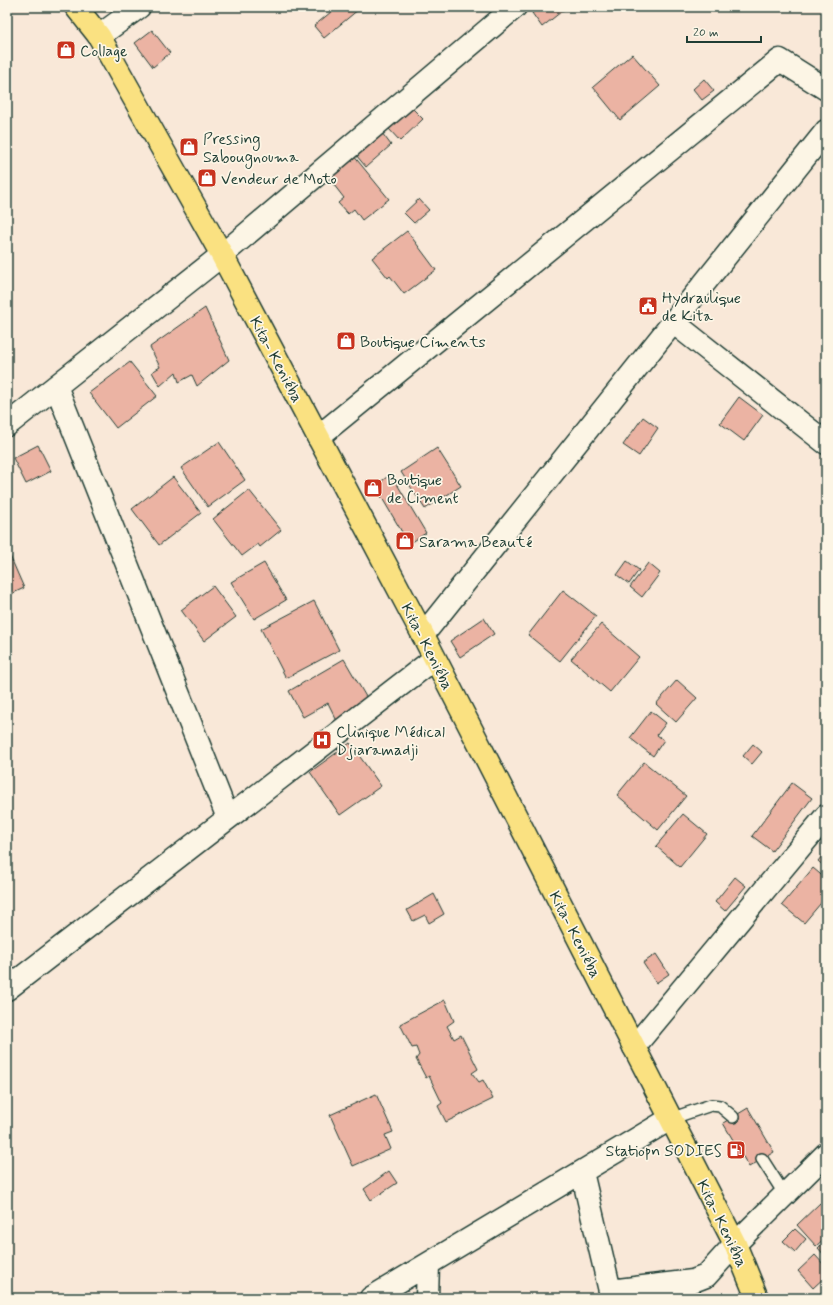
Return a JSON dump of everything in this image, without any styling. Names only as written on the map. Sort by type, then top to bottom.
[{"type":"main road","name":"Kita- Keniéba","points":[[76,7],[99,36],[222,255],[422,635],[634,1047],[735,1244],[757,1298]]},
{"type":"street","points":[[99,36],[139,7]]},
{"type":"street","points":[[7,425],[222,255],[515,7]]},
{"type":"street","points":[[318,437],[780,60],[826,89]]},
{"type":"street","points":[[422,635],[826,131]]},
{"type":"street","points":[[674,322],[826,443]]},
{"type":"street","points":[[56,386],[228,818]]},
{"type":"street","points":[[7,990],[434,659]]},
{"type":"street","points":[[634,1047],[826,816]]},
{"type":"street","points":[[371,1298],[670,1119]]},
{"type":"street","points":[[582,1172],[610,1295],[693,1281],[706,1276],[735,1244],[826,1154]]},
{"type":"street","points":[[427,1298],[428,1264]]},
{"type":"lane","points":[[670,1119],[711,1105],[720,1106],[733,1117]]},
{"type":"lane","points":[[762,1159],[785,1195]]},
{"type":"building","points":[[337,7],[357,7],[359,9],[324,38],[314,26]]},
{"type":"building","points":[[540,7],[566,8],[542,27],[532,13]]},
{"type":"building","points":[[152,30],[170,53],[153,67],[135,43]]},
{"type":"building","points":[[632,54],[660,86],[620,120],[593,87]]},
{"type":"building","points":[[704,79],[714,91],[702,100],[693,89]]},
{"type":"building","points":[[412,108],[423,119],[400,141],[389,129]]},
{"type":"building","points":[[382,133],[391,145],[366,167],[356,155]]},
{"type":"building","points":[[353,155],[389,199],[362,220],[354,209],[348,214],[338,203],[344,198],[327,176]]},
{"type":"building","points":[[419,199],[429,210],[414,223],[404,213]]},
{"type":"building","points":[[407,231],[436,270],[404,294],[390,276],[388,278],[372,258]]},
{"type":"building","points":[[205,308],[229,360],[197,386],[192,375],[179,382],[176,372],[160,386],[152,372],[160,367],[150,347]]},
{"type":"building","points":[[130,362],[157,396],[116,428],[89,393]]},
{"type":"building","points":[[739,397],[763,415],[744,441],[720,423]]},
{"type":"building","points":[[643,417],[658,428],[639,456],[623,445]]},
{"type":"building","points":[[219,442],[245,480],[208,507],[181,468]]},
{"type":"building","points":[[38,445],[51,471],[26,484],[13,458]]},
{"type":"building","points":[[437,448],[461,486],[425,509],[401,472]]},
{"type":"building","points":[[391,474],[426,533],[409,544],[375,486]]},
{"type":"building","points":[[173,477],[201,513],[159,545],[132,509]]},
{"type":"building","points":[[249,490],[281,530],[260,547],[258,544],[242,556],[213,519]]},
{"type":"building","points":[[7,549],[24,588],[7,596]]},
{"type":"building","points":[[627,561],[639,570],[629,584],[617,575]]},
{"type":"building","points":[[264,563],[286,600],[254,619],[231,582]]},
{"type":"building","points":[[648,563],[660,573],[642,597],[630,587]]},
{"type":"building","points":[[213,586],[236,617],[204,641],[181,610]]},
{"type":"building","points":[[563,590],[596,616],[560,661],[528,635]]},
{"type":"building","points":[[314,601],[339,650],[286,678],[261,629]]},
{"type":"building","points":[[484,618],[494,634],[460,657],[450,641]]},
{"type":"building","points":[[601,624],[639,657],[610,692],[571,659]]},
{"type":"building","points":[[344,659],[369,702],[337,721],[328,703],[303,717],[289,691]]},
{"type":"building","points":[[677,680],[697,698],[676,722],[656,704]]},
{"type":"building","points":[[651,711],[666,723],[657,735],[664,740],[653,756],[630,738]]},
{"type":"building","points":[[350,743],[381,786],[340,815],[310,772]]},
{"type":"building","points":[[753,744],[762,752],[752,764],[743,756]]},
{"type":"building","points":[[644,762],[686,796],[658,830],[617,795]]},
{"type":"building","points":[[792,783],[812,798],[772,851],[752,836]]},
{"type":"building","points":[[683,814],[707,834],[680,867],[656,846]]},
{"type":"building","points":[[826,851],[826,868],[818,861]]},
{"type":"building","points":[[813,868],[826,879],[826,897],[804,923],[782,905]]},
{"type":"building","points":[[735,877],[746,886],[725,911],[715,902]]},
{"type":"building","points":[[434,894],[444,914],[429,923],[425,915],[413,921],[407,910]]},
{"type":"building","points":[[656,954],[669,974],[656,983],[643,963]]},
{"type":"building","points":[[445,1000],[454,1021],[447,1026],[454,1039],[461,1035],[478,1069],[472,1073],[479,1082],[483,1080],[493,1099],[446,1122],[438,1106],[442,1103],[429,1076],[426,1078],[416,1059],[419,1055],[416,1047],[412,1048],[400,1024]]},
{"type":"building","points":[[376,1094],[393,1132],[385,1135],[391,1149],[353,1166],[330,1115]]},
{"type":"building","points":[[748,1108],[774,1152],[749,1167],[723,1123]]},
{"type":"building","points":[[389,1171],[397,1183],[371,1200],[364,1189]]},
{"type":"building","points":[[820,1203],[826,1209],[826,1220],[821,1225],[826,1230],[826,1237],[816,1246],[797,1225]]},
{"type":"building","points":[[795,1229],[806,1239],[795,1252],[783,1241]]},
{"type":"building","points":[[826,1240],[826,1257],[818,1248]]},
{"type":"building","points":[[815,1255],[826,1267],[826,1276],[813,1288],[798,1271]]},
{"type":"place","name":"Collage","points":[[66,50]]},
{"type":"place","name":"Pressing Sabougnouma","points":[[189,147]]},
{"type":"place","name":"Vendeur de Moto","points":[[207,178]]},
{"type":"place","name":"Hydraulique de Kita","points":[[648,306]]},
{"type":"place","name":"Boutique Ciments","points":[[346,341]]},
{"type":"place","name":"Boutique de Ciment","points":[[373,488]]},
{"type":"place","name":"Sarama Beauté","points":[[405,541]]},
{"type":"place","name":"Clinique Médical Djiaramadji","points":[[322,740]]},
{"type":"place","name":"Statiopn SODIES","points":[[736,1150]]}]
